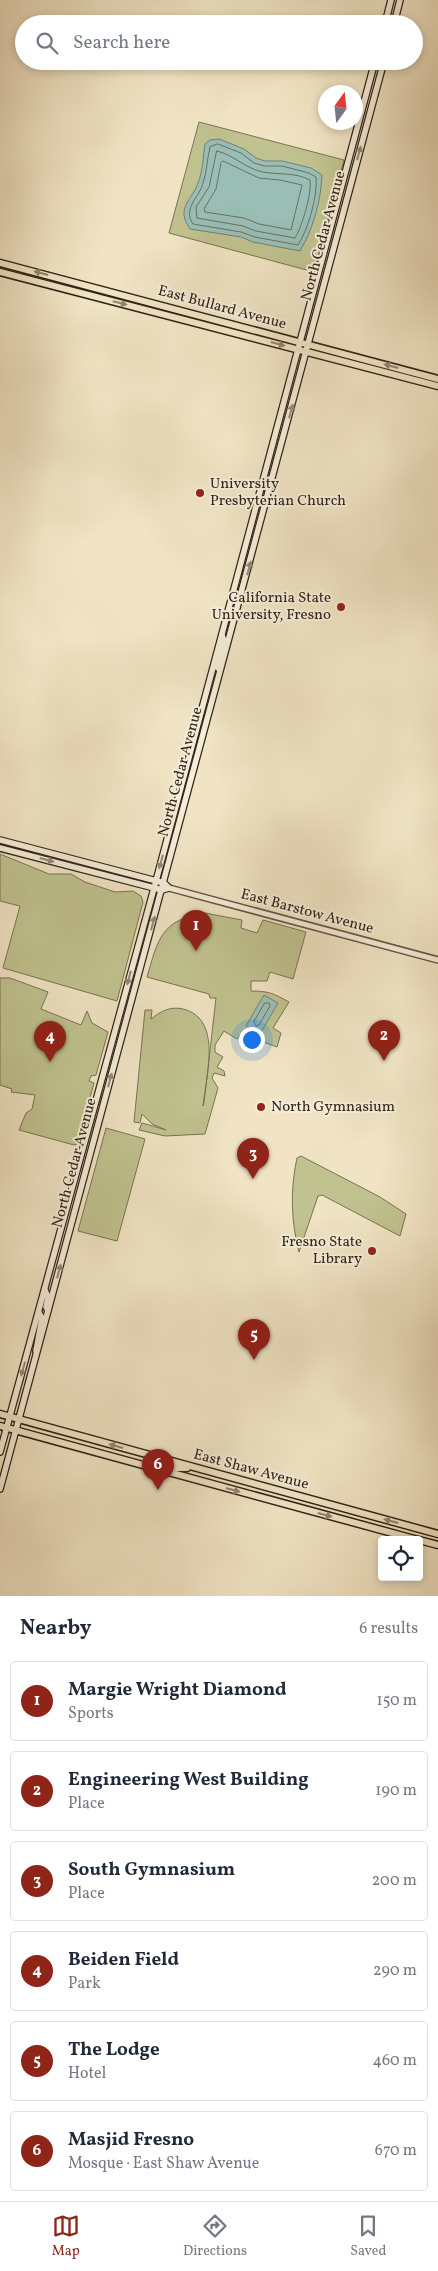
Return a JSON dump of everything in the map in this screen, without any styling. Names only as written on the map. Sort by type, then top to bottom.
[{"type":"main road","points":[[387,15],[391,0]]},
{"type":"main road","points":[[396,15],[400,0]]},
{"type":"main road","name":"North Cedar Avenue","points":[[0,1452],[3,1427],[10,1417],[39,1313],[373,70]]},
{"type":"main road","name":"North Cedar Avenue","points":[[0,1489],[382,70]]},
{"type":"main road","name":"East Bullard Avenue","points":[[0,262],[438,379]]},
{"type":"main road","name":"East Bullard Avenue","points":[[0,272],[438,386]]},
{"type":"main road","points":[[213,700],[215,678],[224,641],[222,635]]},
{"type":"main road","points":[[0,840],[164,883],[169,888],[162,890],[154,889],[0,848]]},
{"type":"main road","points":[[45,1290],[48,1297],[46,1307],[48,1310]]},
{"type":"main road","points":[[36,1360],[36,1342],[42,1318],[39,1313]]},
{"type":"main road","name":"East Shaw Avenue","points":[[0,1414],[438,1534]]},
{"type":"main road","name":"East Shaw Avenue","points":[[3,1427],[403,1536]]},
{"type":"main road","points":[[145,1466],[152,1462],[174,1468],[198,1468]]},
{"type":"main road","name":"East Shaw Avenue","points":[[423,1541],[438,1545]]},
{"type":"street","name":"East Barstow Avenue","points":[[169,888],[438,960]]},
{"type":"green space","points":[[199,122],[344,160],[314,272],[169,233]]},
{"type":"green space","points":[[0,854],[49,874],[71,874],[85,882],[115,892],[133,891],[141,896],[143,902],[117,1001],[3,968],[20,906],[0,901]]},
{"type":"green space","points":[[205,913],[242,920],[241,928],[257,933],[263,920],[306,932],[293,979],[270,972],[267,981],[251,981],[251,991],[272,994],[289,1002],[273,1028],[281,1033],[277,1047],[241,1034],[237,1039],[224,1031],[215,1045],[215,1052],[223,1057],[217,1067],[224,1071],[225,1076],[214,1073],[212,1078],[218,1088],[205,1134],[165,1136],[139,1130],[142,1123],[166,1130],[152,1124],[142,1114],[140,1123],[134,1122],[145,1010],[152,1010],[151,1019],[162,1012],[174,1008],[183,1009],[195,1015],[203,1024],[208,1036],[209,1063],[216,998],[210,998],[209,994],[147,977],[155,952],[164,933],[170,926],[190,916]]},
{"type":"green space","points":[[0,978],[10,978],[48,992],[41,1009],[81,1025],[87,1011],[92,1023],[108,1032],[96,1075],[91,1076],[89,1081],[94,1083],[77,1144],[74,1145],[19,1130],[26,1113],[32,1109],[35,1095],[11,1092],[12,1089],[0,1085]]},
{"type":"green space","points":[[106,1128],[145,1139],[117,1241],[78,1231]]},
{"type":"green space","points":[[301,1156],[380,1197],[406,1214],[400,1236],[322,1195],[318,1196],[299,1252],[294,1229],[292,1194],[297,1158]]},
{"type":"water","points":[[219,139],[244,149],[256,158],[265,161],[282,161],[311,168],[322,175],[316,214],[309,234],[300,251],[253,242],[241,237],[190,229],[184,215],[184,210],[200,178],[205,144],[210,140]]},
{"type":"water","points":[[264,995],[278,1003],[260,1034],[246,1026]]},
{"type":"place","name":"University Presbyterian Church","points":[[200,493]]},
{"type":"place","name":"California State University, Fresno","points":[[341,607]]},
{"type":"place","name":"Margie Wright Diamond","points":[[196,951]]},
{"type":"place","name":"Engineering West Building","points":[[384,1061]]},
{"type":"place","name":"Beiden Field","points":[[50,1062]]},
{"type":"place","name":"North Gymnasium","points":[[261,1107]]},
{"type":"place","name":"South Gymnasium","points":[[253,1179]]},
{"type":"place","name":"Fresno State Library","points":[[372,1251]]},
{"type":"place","name":"The Lodge","points":[[254,1360]]},
{"type":"place","name":"Masjid Fresno","points":[[158,1490]]}]
